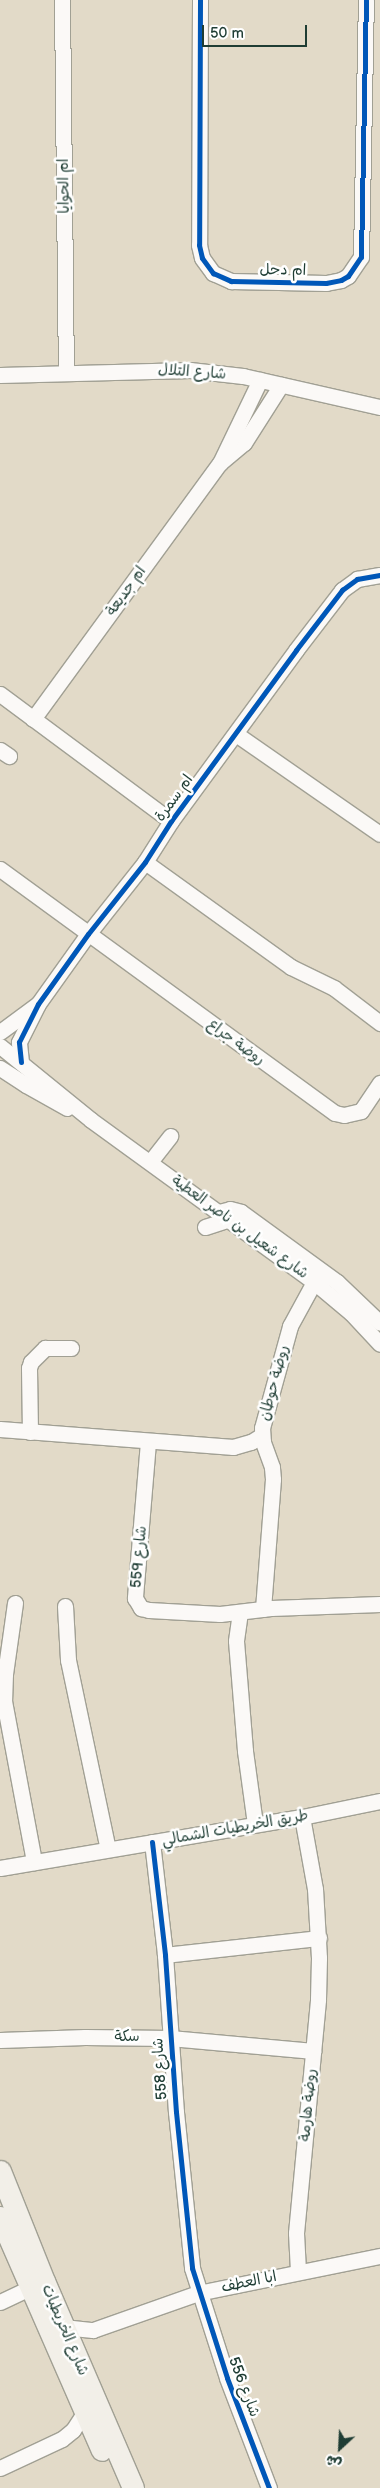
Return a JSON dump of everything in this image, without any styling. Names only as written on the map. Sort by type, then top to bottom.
[{"type":"street","name":"ام الحوايا","points":[[62,0],[66,372]]},
{"type":"street","name":"ام دحل","points":[[200,0],[199,245],[202,258],[213,273],[231,281],[334,283],[354,271],[361,257],[366,0]]},
{"type":"street","name":"شارع التلال","points":[[0,375],[182,369],[225,373],[380,407]]},
{"type":"street","name":"ام جديعة","points":[[33,719],[220,463],[260,380]]},
{"type":"street","name":"ام جديعة","points":[[220,463],[244,443],[281,385]]},
{"type":"street","name":"ام سمرة","points":[[21,1062],[18,1055],[19,1042],[38,1004],[88,934],[145,862],[172,821],[342,590],[357,579],[380,575]]},
{"type":"street","points":[[0,694],[172,821]]},
{"type":"street","points":[[236,734],[380,834]]},
{"type":"street","points":[[145,862],[291,967],[334,988],[380,1023]]},
{"type":"street","points":[[0,870],[88,934]]},
{"type":"street","name":"روضة جراع","points":[[88,934],[335,1113],[344,1115],[361,1111],[380,1083]]},
{"type":"street","name":"ام سمرة","points":[[0,1032],[38,1004]]},
{"type":"street","name":"شارع شعيل بن ناصر العطية","points":[[0,1046],[91,1120],[377,1326],[380,1344]]},
{"type":"street","name":"شارع شعيل بن ناصر العطية","points":[[0,1068],[40,1093],[91,1120]]},
{"type":"street","points":[[150,1162],[170,1136]]},
{"type":"street","points":[[205,1227],[230,1209],[241,1212],[321,1270],[362,1304],[377,1326]]},
{"type":"street","name":"روضة حوطان","points":[[263,1609],[273,1479],[262,1435],[264,1415],[290,1326],[314,1282]]},
{"type":"street","points":[[362,1304],[380,1305]]},
{"type":"street","points":[[30,1432],[29,1368],[31,1362],[45,1348],[71,1348]]},
{"type":"street","points":[[0,1429],[148,1442],[233,1447],[251,1442],[262,1435]]},
{"type":"street","name":"شارع 559","points":[[148,1442],[136,1602],[141,1608],[208,1614],[263,1609],[380,1604]]},
{"type":"street","points":[[15,1604],[5,1674],[4,1701],[34,1862]]},
{"type":"street","points":[[65,1606],[68,1660],[108,1849]]},
{"type":"street","points":[[240,1612],[236,1641],[245,1751],[256,1824]]},
{"type":"street","name":"طريق الخريطيات الشمالي","points":[[0,1868],[302,1817],[380,1801]]},
{"type":"street","name":"روضة هارمة","points":[[298,2271],[296,2233],[318,1999],[319,1938],[315,1889],[302,1817]]},
{"type":"street","name":"شارع 558","points":[[152,1842],[165,1955],[170,2038],[189,2247],[198,2293]]},
{"type":"street","points":[[165,1955],[319,1938]]},
{"type":"street","name":"سكة","points":[[0,2040],[85,2037],[170,2038],[313,2051]]},
{"type":"street","name":"شارع الخريطيات","points":[[0,2171],[38,2284],[66,2354],[133,2488]]},
{"type":"street","name":"شارع الخريطيات","points":[[2,2227],[63,2327],[66,2354],[84,2413],[119,2488]]},
{"type":"street","name":"ابا العطف","points":[[93,2330],[198,2293],[298,2271],[380,2256]]},
{"type":"street","points":[[0,2302],[38,2284]]},
{"type":"street","name":"شارع 556","points":[[198,2293],[227,2378],[269,2488]]},
{"type":"street","points":[[63,2327],[93,2330]]},
{"type":"street","points":[[66,2354],[93,2330]]},
{"type":"street","points":[[0,2468],[62,2439],[77,2425],[84,2413]]},
{"type":"street","points":[[62,2439],[80,2437],[97,2440]]},
{"type":"cycle path","points":[[200,0],[199,245],[202,258],[213,273],[231,281],[326,283],[341,280],[348,276],[361,257],[366,0]]},
{"type":"cycle path","points":[[21,1062],[19,1042],[38,1004],[88,934],[145,862],[171,821],[296,650],[342,590],[357,579],[380,575]]},
{"type":"cycle path","points":[[152,1842],[165,1955],[176,2112],[192,2268],[227,2378],[269,2488]]}]
